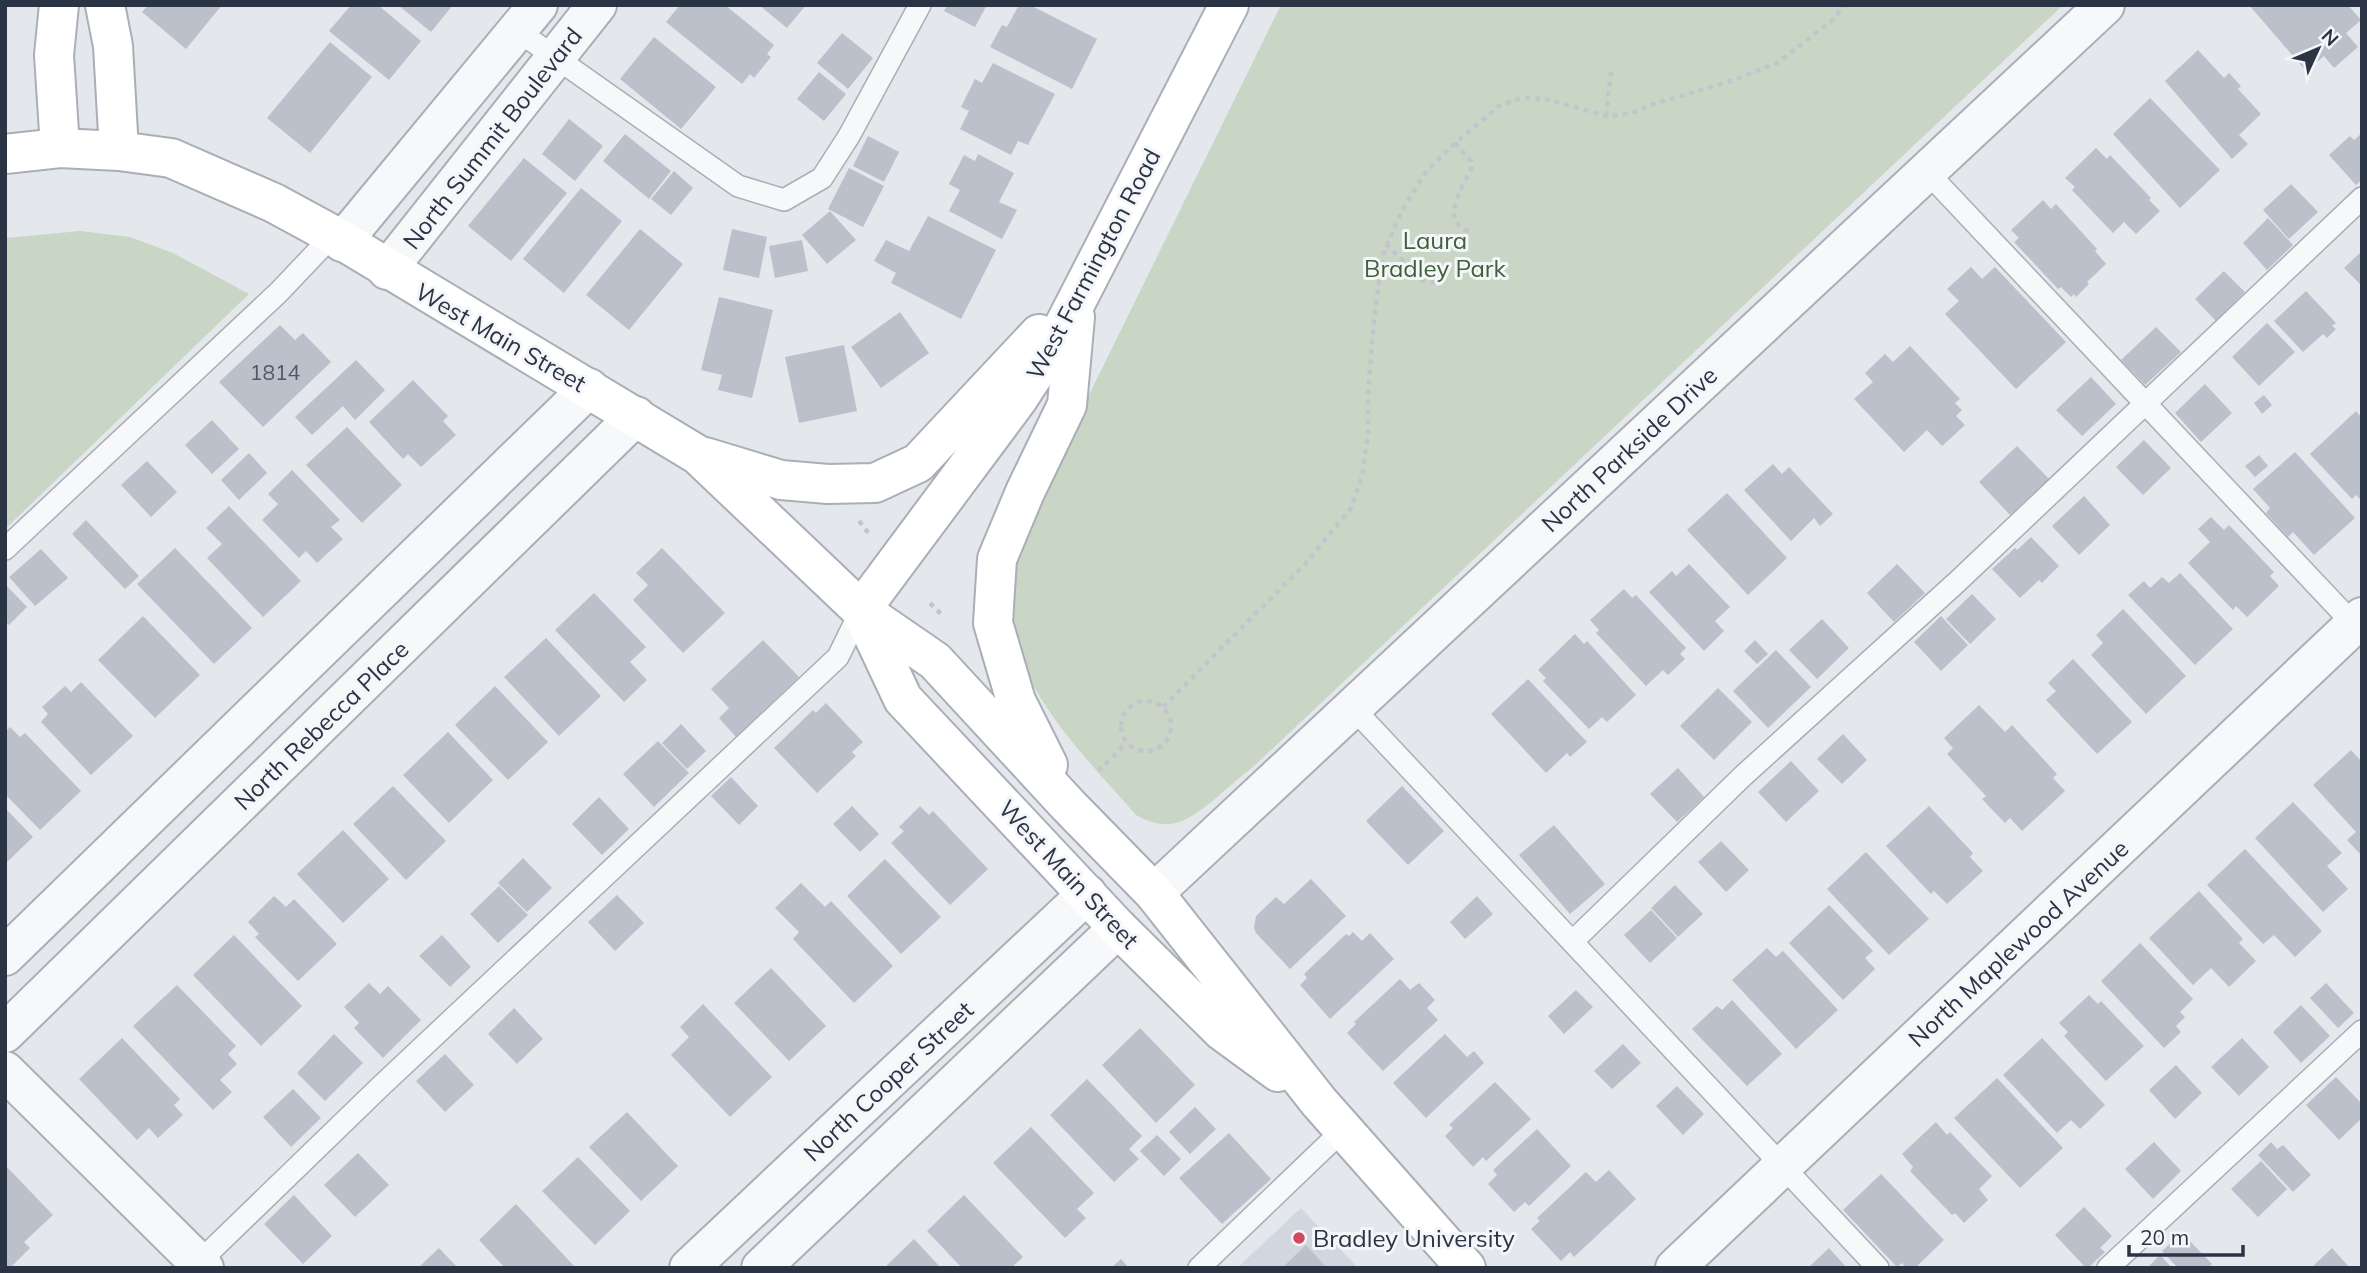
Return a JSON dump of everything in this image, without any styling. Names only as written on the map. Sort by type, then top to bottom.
[{"type":"main road","points":[[59,5],[54,55],[91,150]]},
{"type":"main road","points":[[91,150],[113,46],[105,5]]},
{"type":"main road","name":"West Farmington Road","points":[[861,610],[1018,399],[1077,304],[1229,5]]},
{"type":"main road","name":"West Main Street","points":[[5,154],[91,150],[171,158],[274,203],[338,239],[698,455],[861,610],[935,661],[1068,805],[1154,893],[1331,1115],[1465,1268]]},
{"type":"main road","points":[[698,455],[780,480],[828,484],[875,482],[918,463],[1047,325],[1077,304]]},
{"type":"main road","points":[[1068,805],[1016,701],[993,624],[997,559],[1025,492],[1067,405],[1077,304]]},
{"type":"main road","name":"West Main Street","points":[[861,610],[903,699],[1118,928],[1222,1031],[1331,1115]]},
{"type":"street","name":"North Summit Boulevard","points":[[387,270],[597,5]]},
{"type":"street","name":"North Parkside Drive","points":[[1154,893],[2105,5]]},
{"type":"street","name":"North Summit Boulevard","points":[[338,239],[528,18]]},
{"type":"street","points":[[5,956],[589,388]]},
{"type":"street","name":"North Rebecca Place","points":[[5,1033],[636,416]]},
{"type":"street","name":"North Maplewood Avenue","points":[[1675,1268],[2359,625]]},
{"type":"street","name":"North Cooper Street","points":[[690,1268],[1087,894]]},
{"type":"street","name":"North Cooper Street","points":[[761,1268],[1118,928]]},
{"type":"street","points":[[5,1071],[198,1266]]},
{"type":"lane","points":[[528,18],[554,58],[738,186],[784,200],[822,178],[849,136],[920,5]]},
{"type":"lane","points":[[1927,172],[2359,625]]},
{"type":"lane","points":[[1572,942],[1744,775],[1958,582],[2362,198]]},
{"type":"lane","points":[[5,549],[338,239]]},
{"type":"lane","points":[[198,1266],[372,1095],[838,657],[861,610]]},
{"type":"lane","points":[[1352,707],[1878,1268]]},
{"type":"lane","points":[[2108,1268],[2362,1031]]},
{"type":"lane","points":[[1199,1268],[1331,1115]]},
{"type":"path","points":[[1163,707],[1306,563],[1352,508],[1362,476],[1368,434],[1368,394],[1382,257],[1400,214],[1425,173],[1455,143],[1499,106],[1522,98],[1546,99],[1606,116],[1629,114],[1734,80],[1779,62],[1835,18],[1844,5]]},
{"type":"path","points":[[1606,116],[1611,72]]},
{"type":"path","points":[[1455,143],[1471,161],[1472,167],[1455,209],[1455,221],[1471,232]]},
{"type":"path","points":[[1386,244],[1423,281],[1439,283],[1445,278]]},
{"type":"path","points":[[856,517],[869,534]]},
{"type":"path","points":[[1149,701],[1163,707],[1170,724],[1170,732],[1163,745],[1149,752],[1141,751],[1127,743],[1121,727],[1126,711],[1140,702],[1149,701]]},
{"type":"path","points":[[1098,771],[1127,743]]},
{"type":"shaded area","name":"Bradley University","points":[[1301,1208],[1358,1268],[1237,1268]]},
{"type":"green space","name":"Laura Bradley Park","points":[[1281,5],[2063,5],[1253,767],[1187,819],[1159,824],[1136,815],[1060,727],[1043,702],[1018,651],[1011,624],[1012,578],[1021,533]]},
{"type":"green space","points":[[80,231],[130,237],[173,253],[249,294],[5,529],[5,238]]},
{"type":"building","points":[[148,5],[222,5],[186,49],[142,12]]},
{"type":"building","points":[[351,5],[378,5],[421,41],[389,80],[329,31]]},
{"type":"building","points":[[398,5],[453,5],[431,32]]},
{"type":"building","points":[[680,5],[725,5],[774,45],[767,54],[771,57],[754,78],[750,74],[742,84],[666,22]]},
{"type":"building","points":[[759,5],[806,5],[787,28]]},
{"type":"building","points":[[947,5],[987,5],[975,27],[944,11]]},
{"type":"building","points":[[1019,5],[1030,5],[1097,39],[1072,89],[990,47],[1002,25],[1007,27]]},
{"type":"building","points":[[2249,5],[2348,5],[2361,20],[2346,33],[2358,47],[2334,68],[2324,56],[2306,71]]},
{"type":"building","points":[[842,33],[873,58],[848,89],[817,63]]},
{"type":"building","points":[[654,37],[716,87],[681,129],[620,79]]},
{"type":"building","points":[[330,42],[372,77],[310,153],[267,118]]},
{"type":"building","points":[[2198,50],[2224,78],[2229,73],[2241,86],[2238,89],[2261,114],[2239,135],[2248,144],[2232,159],[2165,81]]},
{"type":"building","points":[[993,63],[1055,94],[1028,145],[1018,141],[1011,155],[960,129],[969,111],[961,107],[975,79],[982,83]]},
{"type":"building","points":[[819,72],[846,94],[824,121],[797,99]]},
{"type":"building","points":[[2150,98],[2220,170],[2180,208],[2113,134]]},
{"type":"building","points":[[569,119],[603,146],[575,181],[542,154]]},
{"type":"building","points":[[2362,133],[2362,180],[2356,185],[2329,155],[2350,136],[2354,140]]},
{"type":"building","points":[[625,134],[671,171],[649,199],[603,161]]},
{"type":"building","points":[[868,136],[899,152],[884,182],[853,166]]},
{"type":"building","points":[[2096,148],[2107,159],[2110,155],[2160,211],[2136,234],[2124,222],[2113,233],[2072,190],[2075,187],[2065,178]]},
{"type":"building","points":[[978,154],[1014,173],[999,202],[1017,210],[1002,239],[949,211],[960,190],[949,184],[964,155],[975,161]]},
{"type":"building","points":[[524,158],[567,193],[511,261],[468,226]]},
{"type":"building","points":[[849,168],[884,186],[863,227],[828,209]]},
{"type":"building","points":[[674,171],[693,188],[671,215],[651,199]]},
{"type":"building","points":[[2291,184],[2318,212],[2289,239],[2263,210]]},
{"type":"building","points":[[581,188],[622,221],[564,293],[523,259]]},
{"type":"building","points":[[2043,200],[2051,209],[2056,204],[2097,249],[2095,251],[2106,264],[2076,297],[2074,294],[2071,297],[2061,287],[2058,289],[2014,242],[2019,238],[2011,230]]},
{"type":"building","points":[[830,211],[856,240],[827,264],[802,235]]},
{"type":"building","points":[[928,216],[996,250],[961,319],[891,283],[896,273],[874,261],[886,240],[909,251]]},
{"type":"building","points":[[2268,218],[2293,245],[2267,270],[2243,243]]},
{"type":"building","points":[[640,229],[683,264],[629,330],[586,295]]},
{"type":"building","points":[[732,229],[767,237],[759,278],[723,270]]},
{"type":"building","points":[[802,240],[808,271],[775,278],[769,246]]},
{"type":"building","points":[[2362,251],[2362,286],[2344,268]]},
{"type":"building","points":[[1971,267],[1982,279],[1995,267],[2066,342],[2016,389],[1945,314],[1959,301],[1947,289]]},
{"type":"building","points":[[2224,271],[2245,292],[2216,321],[2195,299]]},
{"type":"building","points":[[2306,291],[2336,323],[2332,326],[2336,329],[2327,338],[2323,334],[2303,352],[2274,321]]},
{"type":"building","points":[[719,297],[773,310],[752,398],[718,390],[722,375],[701,370]]},
{"type":"building","points":[[900,312],[929,353],[881,388],[851,347]]},
{"type":"building","points":[[2267,323],[2295,352],[2259,386],[2232,357]]},
{"type":"building","points":[[280,325],[295,340],[303,333],[331,362],[263,427],[219,382]]},
{"type":"building","points":[[2156,327],[2181,352],[2145,385],[2121,360]]},
{"type":"building","points":[[844,345],[857,411],[799,423],[785,357]]},
{"type":"building","points":[[1910,346],[1960,399],[1955,403],[1962,410],[1956,416],[1965,425],[1942,446],[1927,430],[1904,452],[1854,399],[1873,382],[1865,373],[1885,354],[1893,362]]},
{"type":"building","points":[[356,360],[385,390],[355,420],[343,406],[312,435],[295,417]]},
{"type":"building","points":[[2091,377],[2116,404],[2082,436],[2056,410]]},
{"type":"building","points":[[413,380],[448,416],[443,421],[456,435],[421,467],[408,454],[403,459],[369,422]]},
{"type":"building","points":[[2205,384],[2232,413],[2201,442],[2175,413]]},
{"type":"building","points":[[2264,395],[2272,405],[2262,414],[2254,403]]},
{"type":"building","points":[[2356,411],[2362,418],[2362,501],[2356,495],[2352,499],[2310,454]]},
{"type":"building","points":[[212,420],[239,449],[212,474],[185,445]]},
{"type":"building","points":[[347,427],[402,485],[362,523],[306,465]]},
{"type":"building","points":[[2144,440],[2171,468],[2143,495],[2116,467]]},
{"type":"building","points":[[2017,446],[2049,479],[2010,515],[1979,482]]},
{"type":"building","points":[[2295,452],[2355,518],[2314,555],[2293,532],[2288,537],[2266,513],[2270,508],[2253,489]]},
{"type":"building","points":[[249,453],[267,473],[239,500],[221,480]]},
{"type":"building","points":[[2259,455],[2268,466],[2255,477],[2245,466]]},
{"type":"building","points":[[147,461],[177,492],[151,517],[121,485]]},
{"type":"building","points":[[1773,464],[1782,474],[1789,467],[1833,514],[1820,526],[1814,518],[1791,541],[1744,490]]},
{"type":"building","points":[[292,470],[340,520],[331,527],[343,539],[317,563],[306,551],[299,558],[262,520],[278,504],[268,494]]},
{"type":"building","points":[[1727,493],[1787,558],[1748,595],[1687,530]]},
{"type":"building","points":[[2084,496],[2110,525],[2079,555],[2052,526]]},
{"type":"building","points":[[229,506],[301,581],[263,617],[207,558],[222,544],[206,528]]},
{"type":"building","points":[[2211,517],[2224,530],[2229,525],[2274,572],[2270,576],[2279,586],[2247,617],[2236,606],[2233,610],[2188,563],[2210,542],[2198,529]]},
{"type":"building","points":[[86,520],[139,576],[125,589],[72,534]]},
{"type":"building","points":[[2031,537],[2059,566],[2042,583],[2039,580],[2020,598],[1992,569]]},
{"type":"building","points":[[175,548],[252,628],[214,664],[137,584]]},
{"type":"building","points":[[662,548],[725,613],[683,653],[633,600],[648,585],[636,573]]},
{"type":"building","points":[[41,549],[68,578],[35,606],[9,577]]},
{"type":"building","points":[[1689,564],[1730,607],[1715,621],[1724,631],[1704,651],[1649,592],[1672,571],[1676,576]]},
{"type":"building","points":[[1897,564],[1925,593],[1894,622],[1867,593]]},
{"type":"building","points":[[2180,573],[2233,629],[2195,665],[2128,595],[2144,581],[2150,588],[2162,577],[2169,583]]},
{"type":"building","points":[[5,584],[27,607],[9,625],[5,621]]},
{"type":"building","points":[[1624,589],[1632,598],[1636,595],[1686,648],[1680,654],[1685,659],[1668,675],[1663,670],[1646,686],[1596,633],[1599,630],[1590,620]]},
{"type":"building","points":[[594,593],[646,647],[630,662],[647,680],[624,702],[555,630]]},
{"type":"building","points":[[1972,594],[1996,619],[1970,644],[1946,619]]},
{"type":"building","points":[[2123,609],[2186,676],[2146,714],[2091,655],[2103,643],[2096,635]]},
{"type":"building","points":[[143,616],[200,675],[155,718],[98,660]]},
{"type":"building","points":[[1941,616],[1968,645],[1941,671],[1914,642]]},
{"type":"building","points":[[1822,619],[1849,648],[1817,679],[1789,650]]},
{"type":"building","points":[[1575,634],[1584,644],[1587,641],[1636,695],[1607,722],[1602,717],[1589,729],[1543,681],[1546,678],[1538,670]]},
{"type":"building","points":[[546,638],[601,696],[559,736],[504,677]]},
{"type":"building","points":[[763,640],[799,677],[736,737],[719,718],[729,708],[711,689]]},
{"type":"building","points":[[1755,640],[1768,654],[1757,664],[1744,651]]},
{"type":"building","points":[[1776,650],[1811,687],[1768,728],[1733,691]]},
{"type":"building","points":[[2073,659],[2132,722],[2097,754],[2046,700],[2056,691],[2048,683]]},
{"type":"building","points":[[1528,679],[1587,742],[1570,757],[1567,753],[1546,773],[1491,714]]},
{"type":"building","points":[[81,682],[133,736],[91,775],[41,722],[48,714],[42,707],[65,686],[71,692]]},
{"type":"building","points":[[495,686],[548,742],[508,780],[455,725]]},
{"type":"building","points":[[1718,688],[1752,722],[1714,760],[1680,726]]},
{"type":"building","points":[[826,703],[863,742],[852,752],[856,756],[817,793],[774,748],[813,710],[816,713]]},
{"type":"building","points":[[1979,705],[2005,732],[2012,725],[2057,774],[2053,778],[2065,791],[2022,831],[2010,818],[2005,823],[1982,799],[1986,796],[1947,754],[1953,748],[1944,738]]},
{"type":"building","points":[[681,724],[706,751],[687,769],[662,743]]},
{"type":"building","points":[[10,727],[20,737],[25,733],[81,791],[40,830],[5,794],[5,732]]},
{"type":"building","points":[[448,732],[493,780],[449,823],[403,775]]},
{"type":"building","points":[[1843,734],[1867,760],[1842,784],[1817,759]]},
{"type":"building","points":[[658,741],[689,773],[654,807],[623,774]]},
{"type":"building","points":[[2351,750],[2362,762],[2362,856],[2347,840],[2356,832],[2313,785]]},
{"type":"building","points":[[1791,761],[1819,791],[1786,822],[1758,792]]},
{"type":"building","points":[[1678,768],[1704,797],[1677,822],[1650,794]]},
{"type":"building","points":[[731,777],[758,806],[739,825],[711,796]]},
{"type":"building","points":[[393,786],[446,841],[406,880],[353,824]]},
{"type":"building","points":[[1402,786],[1444,831],[1408,865],[1366,821]]},
{"type":"building","points":[[599,797],[629,829],[602,855],[572,824]]},
{"type":"building","points":[[2293,802],[2342,853],[2327,866],[2348,889],[2323,912],[2255,838]]},
{"type":"building","points":[[852,806],[879,834],[860,852],[833,824]]},
{"type":"building","points":[[920,806],[929,815],[933,811],[988,869],[950,905],[891,843],[904,831],[899,827]]},
{"type":"building","points":[[1929,806],[1973,853],[1970,857],[1983,871],[1947,904],[1934,891],[1931,894],[1886,846]]},
{"type":"building","points":[[5,808],[33,837],[5,864]]},
{"type":"building","points":[[1554,825],[1605,884],[1570,914],[1519,855]]},
{"type":"building","points":[[343,830],[389,879],[343,923],[297,874]]},
{"type":"building","points":[[1721,841],[1749,870],[1726,892],[1698,862]]},
{"type":"building","points":[[2245,849],[2322,931],[2295,957],[2274,935],[2263,944],[2207,885]]},
{"type":"building","points":[[1866,852],[1929,919],[1889,955],[1827,889]]},
{"type":"building","points":[[523,858],[552,888],[527,912],[498,883]]},
{"type":"building","points":[[885,859],[941,917],[901,954],[847,896]]},
{"type":"building","points":[[1311,879],[1346,916],[1290,969],[1256,933],[1256,916],[1276,897],[1284,904]]},
{"type":"building","points":[[801,883],[825,907],[831,901],[893,966],[854,1003],[793,939],[799,932],[775,908]]},
{"type":"building","points":[[1675,885],[1703,914],[1678,937],[1651,908]]},
{"type":"building","points":[[499,886],[528,915],[498,943],[470,914]]},
{"type":"building","points":[[2199,891],[2243,939],[2239,943],[2256,961],[2229,987],[2211,968],[2193,985],[2149,938]]},
{"type":"building","points":[[617,895],[644,923],[615,951],[588,922]]},
{"type":"building","points":[[274,896],[286,907],[294,899],[337,944],[298,981],[255,937],[259,934],[248,922]]},
{"type":"building","points":[[1477,896],[1493,914],[1465,939],[1450,922]]},
{"type":"building","points":[[1829,905],[1873,951],[1865,958],[1875,969],[1843,1000],[1789,943]]},
{"type":"building","points":[[1651,910],[1677,938],[1650,963],[1624,935]]},
{"type":"building","points":[[1353,932],[1362,941],[1370,933],[1394,959],[1330,1019],[1300,985],[1307,978],[1304,974],[1346,934],[1349,936]]},
{"type":"building","points":[[234,935],[302,1006],[261,1046],[193,975]]},
{"type":"building","points":[[442,935],[471,967],[450,987],[419,956]]},
{"type":"building","points":[[2140,943],[2193,999],[2180,1012],[2185,1017],[2176,1026],[2181,1032],[2164,1048],[2101,981]]},
{"type":"building","points":[[1767,948],[1776,957],[1783,951],[1838,1010],[1796,1049],[1732,980]]},
{"type":"building","points":[[771,968],[826,1026],[789,1061],[734,1003]]},
{"type":"building","points":[[1400,979],[1410,990],[1419,983],[1435,1000],[1427,1008],[1438,1020],[1383,1071],[1347,1033],[1356,1024],[1354,1022]]},
{"type":"building","points":[[369,983],[380,994],[388,986],[421,1020],[383,1058],[354,1028],[359,1023],[344,1007]]},
{"type":"building","points":[[2326,983],[2354,1013],[2338,1028],[2310,998]]},
{"type":"building","points":[[177,985],[236,1046],[228,1054],[237,1064],[220,1080],[232,1092],[213,1110],[133,1026]]},
{"type":"building","points":[[1576,990],[1593,1007],[1564,1034],[1548,1016]]},
{"type":"building","points":[[2089,995],[2098,1004],[2101,1001],[2144,1046],[2106,1081],[2064,1036],[2068,1032],[2059,1023]]},
{"type":"building","points":[[1732,1000],[1782,1054],[1747,1086],[1692,1029],[1717,1006],[1722,1010]]},
{"type":"building","points":[[703,1004],[772,1077],[730,1117],[671,1055],[689,1037],[680,1027]]},
{"type":"building","points":[[2301,1005],[2330,1036],[2301,1063],[2273,1032]]},
{"type":"building","points":[[514,1008],[543,1039],[517,1064],[488,1034]]},
{"type":"building","points":[[1140,1028],[1195,1085],[1156,1123],[1102,1065]]},
{"type":"building","points":[[334,1034],[363,1063],[325,1101],[297,1073]]},
{"type":"building","points":[[1445,1034],[1467,1057],[1474,1051],[1484,1063],[1426,1118],[1393,1083]]},
{"type":"building","points":[[122,1038],[180,1099],[174,1105],[183,1115],[158,1138],[149,1128],[137,1140],[79,1079]]},
{"type":"building","points":[[2042,1038],[2105,1105],[2080,1129],[2071,1120],[2057,1133],[2003,1075]]},
{"type":"building","points":[[2242,1038],[2269,1067],[2239,1096],[2211,1067]]},
{"type":"building","points":[[1623,1044],[1641,1063],[1612,1089],[1594,1071]]},
{"type":"building","points":[[445,1054],[474,1085],[445,1112],[416,1081]]},
{"type":"building","points":[[2176,1065],[2202,1093],[2175,1119],[2149,1090]]},
{"type":"building","points":[[2336,1077],[2362,1104],[2362,1118],[2339,1140],[2306,1105]]},
{"type":"building","points":[[1997,1078],[2063,1148],[2020,1188],[1954,1118]]},
{"type":"building","points":[[1087,1079],[1142,1136],[1129,1149],[1139,1159],[1114,1182],[1050,1115]]},
{"type":"building","points":[[1495,1082],[1531,1119],[1486,1161],[1483,1157],[1473,1167],[1445,1136],[1453,1128],[1449,1125]]},
{"type":"building","points":[[1677,1086],[1704,1114],[1683,1135],[1656,1106]]},
{"type":"building","points":[[293,1089],[321,1118],[291,1147],[263,1117]]},
{"type":"building","points":[[1195,1107],[1216,1129],[1190,1154],[1169,1132]]},
{"type":"building","points":[[627,1112],[678,1166],[641,1201],[589,1147]]},
{"type":"building","points":[[1936,1122],[1947,1135],[1950,1132],[1992,1176],[1979,1189],[1988,1200],[1964,1223],[1955,1213],[1952,1215],[1910,1171],[1913,1167],[1902,1154]]},
{"type":"building","points":[[1031,1127],[1094,1193],[1077,1209],[1086,1218],[1065,1238],[993,1163]]},
{"type":"building","points":[[1537,1129],[1571,1166],[1529,1206],[1525,1202],[1514,1212],[1488,1184],[1497,1175],[1493,1170]]},
{"type":"building","points":[[1229,1133],[1271,1179],[1222,1224],[1179,1178]]},
{"type":"building","points":[[1157,1135],[1181,1159],[1164,1176],[1140,1151]]},
{"type":"building","points":[[2154,1142],[2181,1171],[2153,1199],[2125,1169]]},
{"type":"building","points":[[2271,1142],[2277,1149],[2283,1145],[2311,1175],[2293,1192],[2258,1155]]},
{"type":"building","points":[[358,1153],[389,1185],[355,1217],[324,1185]]},
{"type":"building","points":[[578,1157],[630,1211],[595,1245],[542,1191]]},
{"type":"building","points":[[2261,1161],[2287,1189],[2258,1217],[2231,1189]]},
{"type":"building","points":[[5,1165],[53,1215],[24,1242],[30,1248],[10,1268],[5,1266]]},
{"type":"building","points":[[1609,1170],[1636,1199],[1574,1257],[1570,1252],[1561,1261],[1531,1229],[1540,1221],[1537,1218],[1586,1172],[1596,1182]]},
{"type":"building","points":[[1881,1174],[1944,1240],[1915,1268],[1906,1268],[1902,1263],[1897,1267],[1843,1210]]},
{"type":"building","points":[[294,1195],[332,1236],[303,1264],[264,1224]]},
{"type":"building","points":[[964,1195],[1023,1257],[1011,1268],[962,1268],[927,1231]]},
{"type":"building","points":[[516,1204],[573,1268],[505,1268],[479,1240]]},
{"type":"building","points":[[2084,1207],[2112,1236],[2100,1248],[2105,1252],[2088,1268],[2055,1235]]},
{"type":"building","points":[[2182,1233],[2212,1264],[2208,1268],[2178,1268],[2162,1251]]},
{"type":"building","points":[[914,1239],[941,1268],[884,1268]]},
{"type":"building","points":[[1306,1245],[1327,1268],[1282,1268]]},
{"type":"building","points":[[439,1248],[458,1268],[418,1268]]},
{"type":"building","points":[[1829,1248],[1847,1268],[1808,1268]]},
{"type":"building","points":[[2332,1248],[2350,1268],[2311,1268]]},
{"type":"building","points":[[2160,1255],[2172,1268],[2147,1268]]},
{"type":"building","points":[[1121,1259],[1129,1268],[1111,1268]]},
{"type":"place","name":"Bradley University","points":[[1299,1238]]}]
